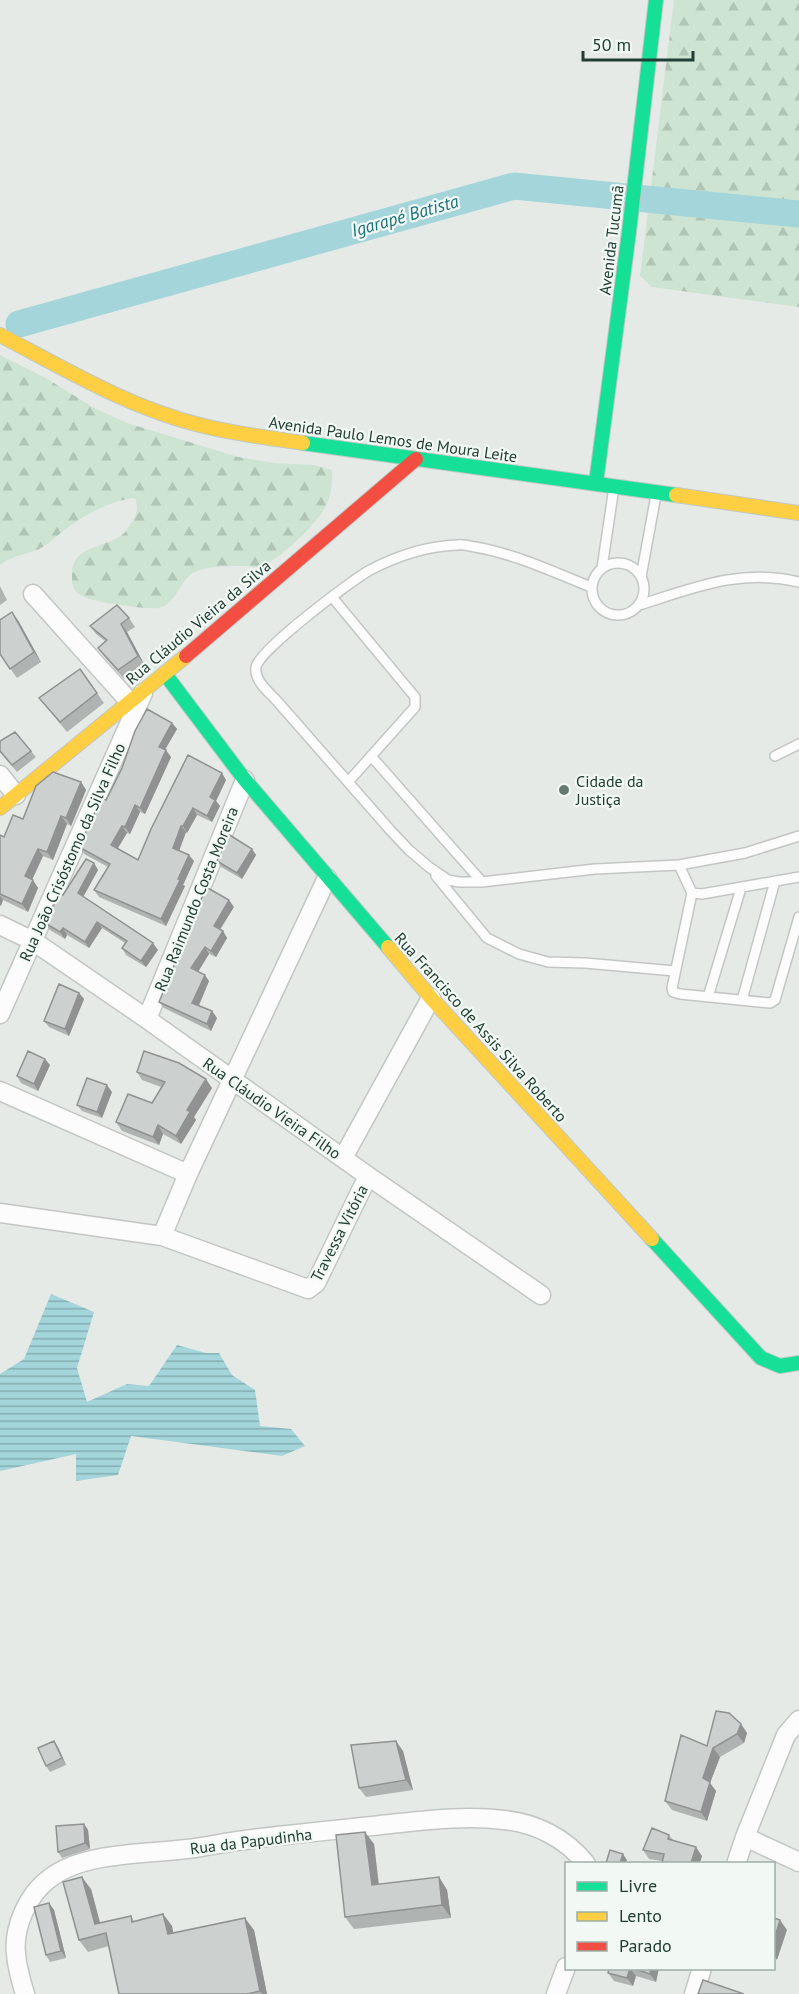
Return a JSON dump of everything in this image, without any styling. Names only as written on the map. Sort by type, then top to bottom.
[{"type":"street","name":"Avenida Tucumã","points":[[596,483],[629,232],[656,0]]},
{"type":"street","name":"Avenida Paulo Lemos de Moura Leite","points":[[0,335],[108,391],[156,411],[201,426],[799,513]]},
{"type":"street","name":"Rua Cláudio Vieira da Silva","points":[[0,808],[129,700],[165,674],[416,459]]},
{"type":"street","points":[[33,594],[129,700]]},
{"type":"street","name":"Rua Francisco de Assis Silva Roberto","points":[[165,674],[245,780],[431,998],[761,1358],[779,1367],[789,1367],[799,1363]]},
{"type":"street","name":"Rua João Crisóstomo da Silva Filho","points":[[0,1014],[145,690]]},
{"type":"street","points":[[0,775],[16,795]]},
{"type":"street","name":"Rua Raimundo Costa Moreira","points":[[147,1019],[245,780]]},
{"type":"street","points":[[0,1213],[162,1236],[188,1174],[327,878]]},
{"type":"street","name":"Rua Cláudio Vieira Filho","points":[[0,925],[33,940],[541,1295]]},
{"type":"street","points":[[343,1158],[431,998]]},
{"type":"street","points":[[0,1091],[188,1174]]},
{"type":"street","name":"Travessa Vitória","points":[[162,1236],[308,1289],[316,1282],[368,1176]]},
{"type":"street","points":[[736,1862],[786,1735],[799,1720]]},
{"type":"street","name":"Rua da Papudinha","points":[[25,1994],[16,1952],[19,1927],[30,1899],[51,1877],[69,1867],[96,1860],[134,1853],[186,1850],[246,1840],[468,1818],[506,1820],[535,1827],[559,1838],[581,1857]]},
{"type":"street","points":[[745,1837],[799,1862]]},
{"type":"street","points":[[556,1994],[566,1970]]},
{"type":"street","points":[[694,1994],[701,1970]]},
{"type":"lane","points":[[602,568],[614,487]]},
{"type":"lane","points":[[641,577],[656,493]]},
{"type":"lane","points":[[591,587],[498,551],[459,544],[412,552],[369,571],[332,597],[276,643],[259,661],[256,668],[259,681],[403,844],[447,880],[482,882],[595,869],[679,865],[745,853],[799,836]]},
{"type":"lane","points":[[639,605],[645,591],[637,571],[624,564],[616,563],[602,568],[597,573],[591,587],[595,602],[605,613],[620,616],[639,605],[727,579],[758,576],[799,582]]},
{"type":"lane","points":[[332,597],[415,697],[416,702],[416,707],[348,782]]},
{"type":"lane","points":[[775,756],[799,744]]},
{"type":"lane","points":[[371,756],[482,882]]},
{"type":"lane","points":[[679,865],[692,893],[675,970],[673,992],[770,1003],[775,1000],[799,917]]},
{"type":"lane","points":[[429,867],[487,938],[519,954],[548,962],[675,970]]},
{"type":"lane","points":[[692,893],[702,894],[799,877]]},
{"type":"lane","points":[[742,1000],[776,881]]},
{"type":"lane","points":[[708,997],[741,888]]},
{"type":"green space","points":[[674,0],[799,0],[799,307],[652,287],[640,276]]},
{"type":"green space","points":[[0,355],[46,378],[94,408],[127,423],[238,457],[273,463],[314,465],[332,470],[328,501],[322,513],[307,531],[268,563],[258,567],[222,567],[197,571],[191,574],[171,601],[159,608],[135,607],[92,600],[80,595],[73,587],[72,573],[78,557],[124,533],[136,514],[135,498],[96,510],[69,526],[42,547],[14,557],[0,565]]},
{"type":"water","points":[[51,1294],[94,1312],[77,1368],[87,1402],[127,1384],[149,1386],[177,1345],[206,1353],[219,1353],[232,1375],[255,1390],[260,1426],[291,1429],[305,1446],[282,1456],[131,1436],[118,1475],[76,1481],[76,1454],[0,1471],[0,1374],[24,1359]]},
{"type":"building","points":[[117,605],[129,618],[121,624],[138,656],[118,670],[98,648],[107,640],[90,626]]},
{"type":"building","points":[[12,612],[34,652],[10,669],[0,654],[0,620]]},
{"type":"building","points":[[80,669],[97,693],[60,722],[39,698]]},
{"type":"building","points":[[147,709],[172,723],[159,747],[166,750],[140,808],[135,805],[125,827],[122,826],[111,845],[138,860],[188,755],[222,773],[210,797],[215,800],[207,816],[193,808],[181,826],[173,848],[189,855],[161,919],[94,890],[110,864],[79,847],[102,797],[106,800],[122,768],[135,731]]},
{"type":"building","points":[[15,732],[31,751],[12,765],[0,751],[0,741]]},
{"type":"building","points":[[53,772],[81,782],[66,818],[61,816],[47,852],[38,849],[25,876],[33,880],[22,904],[0,894],[0,835],[4,837],[13,815],[23,819],[36,786]]},
{"type":"building","points":[[228,834],[252,849],[237,873],[217,861]]},
{"type":"building","points":[[86,859],[94,863],[78,893],[153,943],[141,961],[122,948],[127,941],[97,922],[85,942],[63,928],[60,932],[45,923],[59,893],[63,895]]},
{"type":"building","points":[[206,887],[229,900],[214,926],[223,931],[211,951],[205,947],[191,968],[205,975],[192,1003],[212,1011],[207,1024],[159,1002]]},
{"type":"building","points":[[59,984],[79,993],[65,1029],[44,1021]]},
{"type":"building","points":[[28,1051],[45,1059],[34,1084],[17,1076]]},
{"type":"building","points":[[144,1051],[179,1063],[206,1079],[187,1110],[190,1112],[176,1136],[158,1125],[153,1137],[116,1122],[128,1094],[152,1103],[165,1082],[137,1072]]},
{"type":"building","points":[[87,1078],[107,1085],[97,1112],[77,1105]]},
{"type":"building","points":[[716,1711],[729,1713],[741,1724],[737,1734],[713,1748],[703,1778],[710,1782],[701,1812],[665,1801],[681,1735],[707,1746]]},
{"type":"building","points":[[54,1741],[62,1758],[46,1766],[38,1748]]},
{"type":"building","points":[[396,1741],[406,1780],[359,1788],[351,1745]]},
{"type":"building","points":[[84,1824],[85,1843],[58,1852],[56,1826]]},
{"type":"building","points":[[652,1828],[669,1835],[668,1839],[696,1847],[691,1862],[662,1862],[664,1854],[643,1850]]},
{"type":"building","points":[[365,1832],[372,1885],[439,1877],[442,1905],[345,1917],[336,1835]]},
{"type":"building","points":[[610,1850],[623,1854],[620,1862],[606,1862]]},
{"type":"building","points":[[82,1877],[95,1924],[131,1916],[132,1922],[163,1914],[168,1934],[245,1918],[260,1991],[247,1994],[119,1994],[106,1933],[79,1940],[63,1882]]},
{"type":"building","points":[[49,1903],[61,1951],[46,1955],[34,1907]]},
{"type":"building","points":[[775,1918],[780,1920],[775,1937]]},
{"type":"building","points":[[609,1970],[629,1970],[627,1978],[608,1973]]},
{"type":"building","points":[[638,1970],[651,1970],[650,1974]]},
{"type":"building","points":[[703,1980],[744,1994],[698,1994]]},
{"type":"waterway","name":"Igarapé Batista","points":[[19,324],[514,186],[799,214]]},
{"type":"traffic: fast","points":[[596,483],[629,232],[656,0]]},
{"type":"traffic: fast","points":[[303,443],[676,495]]},
{"type":"traffic: fast","points":[[165,674],[245,780],[388,947]]},
{"type":"traffic: fast","points":[[652,1239],[761,1358],[780,1366],[799,1363]]},
{"type":"traffic: slow","points":[[0,335],[99,387],[177,419],[216,429],[303,443]]},
{"type":"traffic: slow","points":[[676,495],[799,513]]},
{"type":"traffic: slow","points":[[0,808],[186,656]]},
{"type":"traffic: slow","points":[[388,947],[431,998],[652,1239]]},
{"type":"traffic: jam","points":[[186,656],[416,459]]},
{"type":"place","name":"Cidade da Justiça","points":[[564,790]]}]
